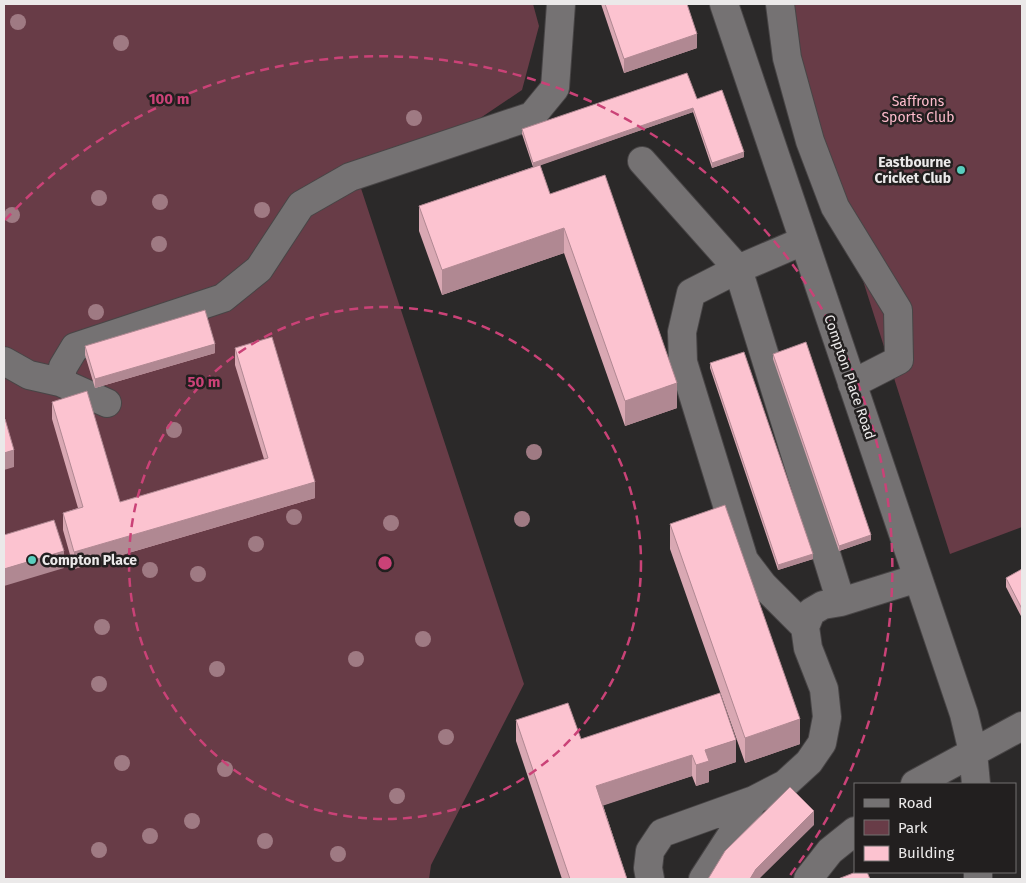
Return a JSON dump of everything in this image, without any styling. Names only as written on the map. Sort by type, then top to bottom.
[{"type":"street","points":[[60,382],[63,367],[75,347],[223,298],[259,269],[301,206],[350,177],[532,116],[555,88],[561,4]]},
{"type":"street","name":"Compton Place Road","points":[[724,4],[964,714],[976,783]]},
{"type":"street","points":[[780,4],[787,58],[810,141],[835,207],[898,310],[899,360],[852,384]]},
{"type":"street","points":[[642,161],[738,269],[841,602]]},
{"type":"street","points":[[803,241],[738,269],[691,293],[682,332],[682,362],[744,560],[763,585],[805,627]]},
{"type":"street","points":[[4,361],[29,374],[60,382],[107,403]]},
{"type":"street","points":[[650,879],[648,868],[650,851],[662,833],[754,800],[784,784],[808,762],[822,743],[827,717],[824,689],[808,648],[805,627],[812,612],[823,605],[841,602],[918,578]]},
{"type":"street","points":[[916,783],[1022,726]]},
{"type":"street","points":[[703,879],[754,800]]},
{"type":"street","points":[[808,879],[830,851],[854,832]]},
{"type":"green space","points":[[4,4],[533,4],[539,26],[522,90],[473,123],[353,164],[524,684],[431,865],[429,879],[4,879]]},
{"type":"green space","name":"Saffrons Sports Club","points":[[775,4],[1022,4],[1022,527],[950,554]]},
{"type":"building","points":[[605,4],[687,4],[697,34],[624,59]]},
{"type":"building","points":[[687,73],[697,99],[722,90],[744,152],[712,163],[693,108],[533,163],[522,129]]},
{"type":"building","points":[[540,165],[550,194],[605,175],[677,383],[625,401],[564,228],[442,270],[419,206]]},
{"type":"building","points":[[205,310],[215,344],[95,379],[85,346]]},
{"type":"building","points":[[272,337],[315,482],[74,552],[63,513],[83,507],[52,402],[87,391],[120,502],[268,458],[235,348]]},
{"type":"building","points":[[806,342],[871,535],[839,546],[773,354]]},
{"type":"building","points":[[744,352],[813,554],[778,565],[710,363]]},
{"type":"building","points":[[4,419],[14,450],[4,453]]},
{"type":"building","points":[[725,505],[800,719],[745,738],[670,524]]},
{"type":"building","points":[[54,520],[64,551],[4,569],[4,535]]},
{"type":"building","points":[[1022,569],[1022,609],[1006,578]]},
{"type":"building","points":[[720,693],[736,740],[705,750],[709,761],[696,765],[692,755],[596,786],[627,879],[570,879],[516,720],[568,703],[581,739]]},
{"type":"building","points":[[790,787],[814,811],[756,869],[750,879],[708,879],[725,851]]},
{"type":"building","points":[[854,873],[867,873],[870,879],[838,879]]},
{"type":"place","name":"Eastbourne Cricket Club","points":[[961,170]]},
{"type":"place","name":"Compton Place","points":[[32,560]]}]
